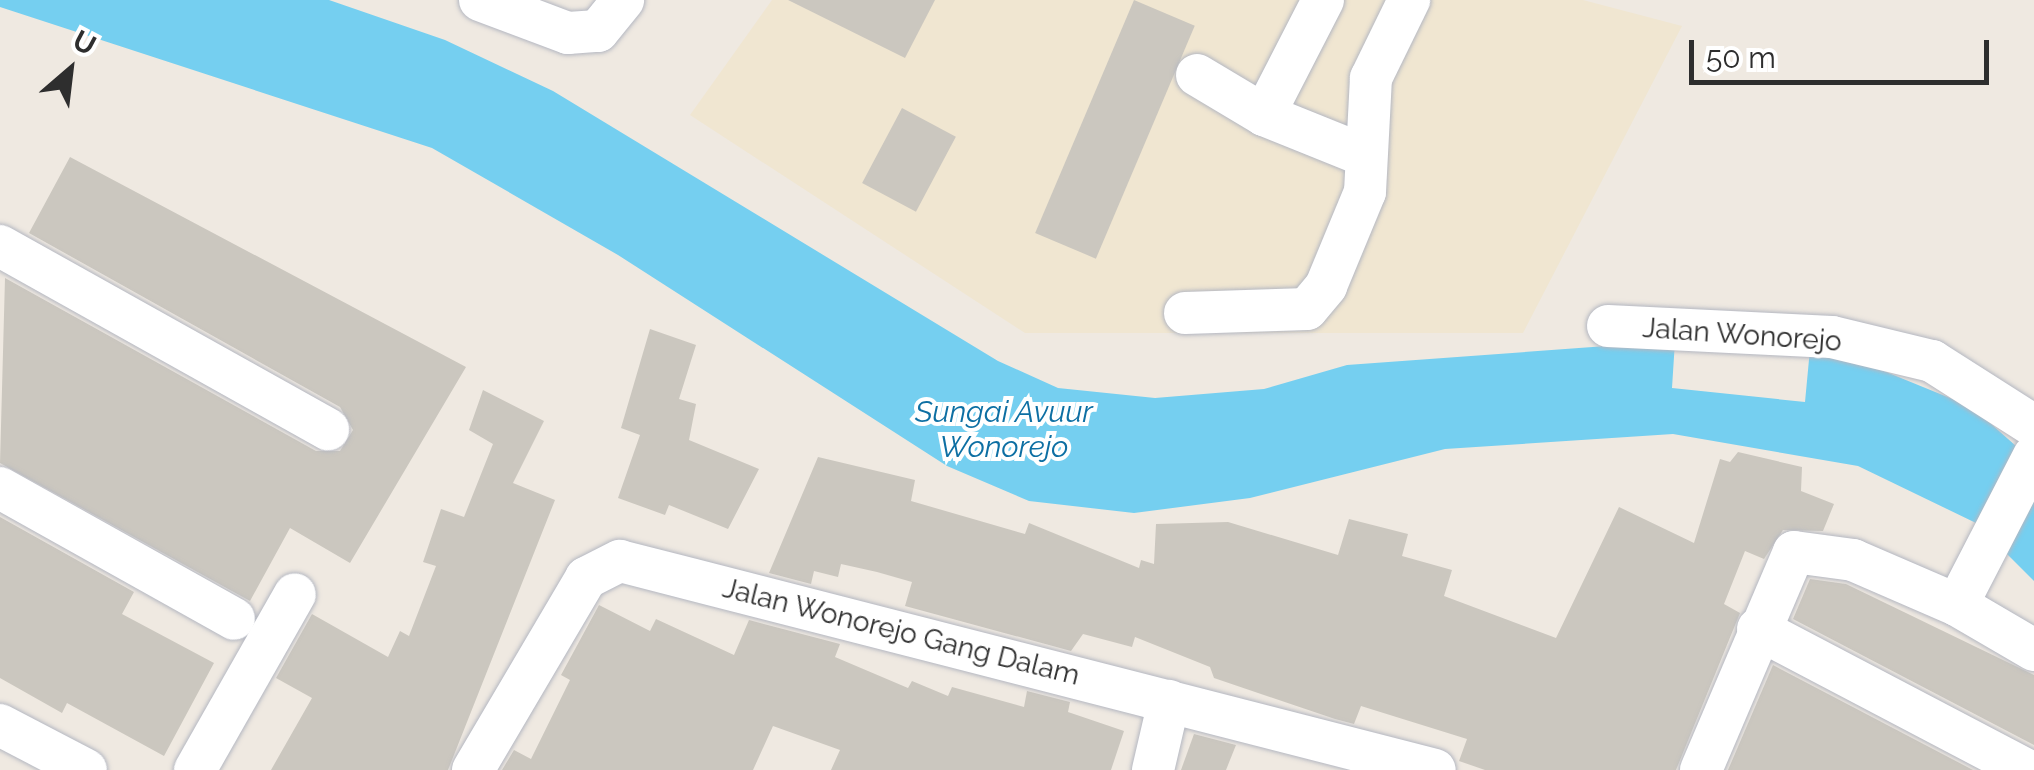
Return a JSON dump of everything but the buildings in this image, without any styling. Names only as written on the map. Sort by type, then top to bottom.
[{"type":"street","points":[[480,0],[550,26],[598,31],[624,0]]},
{"type":"street","points":[[1264,115],[1323,0]]},
{"type":"street","points":[[1185,313],[1307,309],[1326,286],[1365,192],[1362,154],[1371,78],[1409,0]]},
{"type":"street","points":[[1197,76],[1264,115],[1362,154]]},
{"type":"street","points":[[0,246],[328,430]]},
{"type":"street","name":"Jalan Wonorejo","points":[[1608,326],[1832,337],[1932,361],[2034,426]]},
{"type":"street","points":[[1958,605],[2034,456]]},
{"type":"street","points":[[0,488],[234,619]]},
{"type":"street","points":[[1701,770],[1785,562],[1803,549],[1853,560],[1958,605],[2034,650]]},
{"type":"street","name":"Jalan Wonorejo Gang Dalam","points":[[473,770],[586,578],[620,561],[1434,770]]},
{"type":"street","points":[[195,770],[295,594]]},
{"type":"street","points":[[1758,629],[2026,770]]},
{"type":"street","points":[[1154,770],[1169,701]]},
{"type":"street","points":[[0,725],[86,770]]},
{"type":"shaded area","points":[[772,0],[1583,0],[1682,26],[1523,333],[1025,333],[690,115]]},
{"type":"water","name":"Sungai Avuur Wonorejo","points":[[0,0],[329,0],[445,40],[553,91],[998,361],[1058,388],[1155,398],[1264,389],[1347,365],[1675,341],[1672,388],[1805,402],[1810,349],[1874,367],[1972,407],[2034,462],[2034,581],[1976,523],[1858,466],[1673,434],[1445,449],[1250,498],[1134,513],[1029,501],[947,466],[618,255],[432,148],[0,7]]}]
